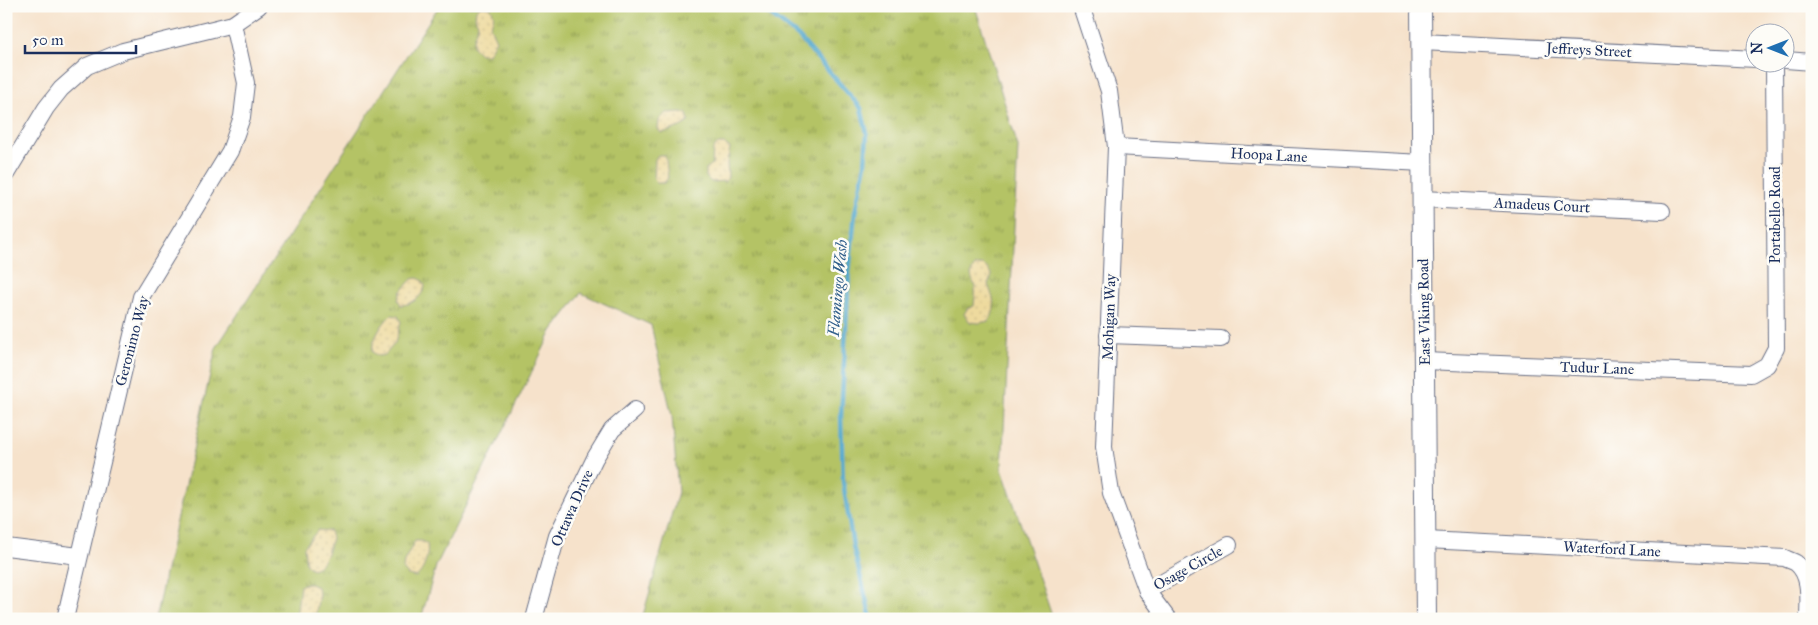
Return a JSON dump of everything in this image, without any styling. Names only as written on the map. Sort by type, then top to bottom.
[{"type":"street","points":[[6,174],[46,108],[60,90],[87,66],[123,51],[234,24],[259,6]]},
{"type":"street","name":"Mohigan Way","points":[[1081,6],[1109,91],[1116,147],[1104,447],[1111,493],[1147,591],[1168,619]]},
{"type":"street","name":"East Viking Road","points":[[1422,6],[1426,619]]},
{"type":"street","name":"Geronimo Way","points":[[65,619],[141,297],[230,151],[242,117],[246,83],[234,24]]},
{"type":"street","name":"Jeffreys Street","points":[[1422,42],[1746,58]]},
{"type":"street","points":[[1796,61],[1812,62]]},
{"type":"street","name":"Portabello Road","points":[[1767,365],[1776,348],[1774,72]]},
{"type":"street","name":"Hoopa Lane","points":[[1116,147],[1423,163]]},
{"type":"street","name":"Amadeus Court","points":[[1423,199],[1662,211]]},
{"type":"street","points":[[1108,335],[1221,339]]},
{"type":"street","name":"Tudur Lane","points":[[1424,361],[1751,374],[1767,365]]},
{"type":"street","name":"Ottawa Drive","points":[[534,619],[557,536],[569,510],[595,458],[612,430],[635,410]]},
{"type":"street","name":"Waterford Lane","points":[[1426,540],[1785,558],[1797,564],[1805,575],[1808,592],[1808,619]]},
{"type":"street","name":"Osage Circle","points":[[1147,591],[1229,545]]},
{"type":"street","points":[[6,547],[79,556]]},
{"type":"green space","points":[[439,6],[975,6],[1018,147],[1002,469],[1053,619],[642,619],[678,492],[672,416],[651,325],[581,293],[552,331],[436,566],[421,619],[155,619],[216,348]]},
{"type":"sand","points":[[481,6],[489,6],[494,16],[490,26],[496,40],[488,54],[480,54],[473,47],[473,39],[478,24],[475,17],[476,10]]},
{"type":"sand","points":[[681,112],[687,114],[689,121],[680,127],[661,133],[658,129],[659,120],[666,113]]},
{"type":"sand","points":[[718,144],[725,144],[730,148],[727,163],[728,177],[726,181],[711,182],[706,177],[706,169],[712,164],[713,149]]},
{"type":"sand","points":[[658,155],[664,155],[666,160],[668,178],[664,183],[657,183],[654,180],[655,159]]},
{"type":"sand","points":[[983,265],[992,276],[988,284],[994,303],[992,316],[989,321],[970,322],[964,314],[967,309],[974,306],[975,291],[971,272],[975,266]]},
{"type":"sand","points":[[412,279],[422,280],[425,286],[424,290],[413,302],[401,305],[398,300],[401,291]]},
{"type":"sand","points":[[391,315],[398,316],[401,322],[395,343],[385,355],[378,356],[372,352],[372,347],[381,327]]},
{"type":"sand","points":[[318,530],[330,531],[332,538],[323,561],[312,569],[306,564],[304,547]]},
{"type":"sand","points":[[415,541],[427,544],[427,557],[424,566],[416,577],[408,575],[403,569],[404,561]]},
{"type":"sand","points":[[311,584],[317,587],[319,594],[315,619],[296,619],[300,586]]},
{"type":"waterway","name":"Flamingo Wash","points":[[753,6],[763,9],[798,36],[861,108],[867,133],[865,164],[855,213],[849,273],[841,416],[843,482],[853,546],[871,619]]}]
